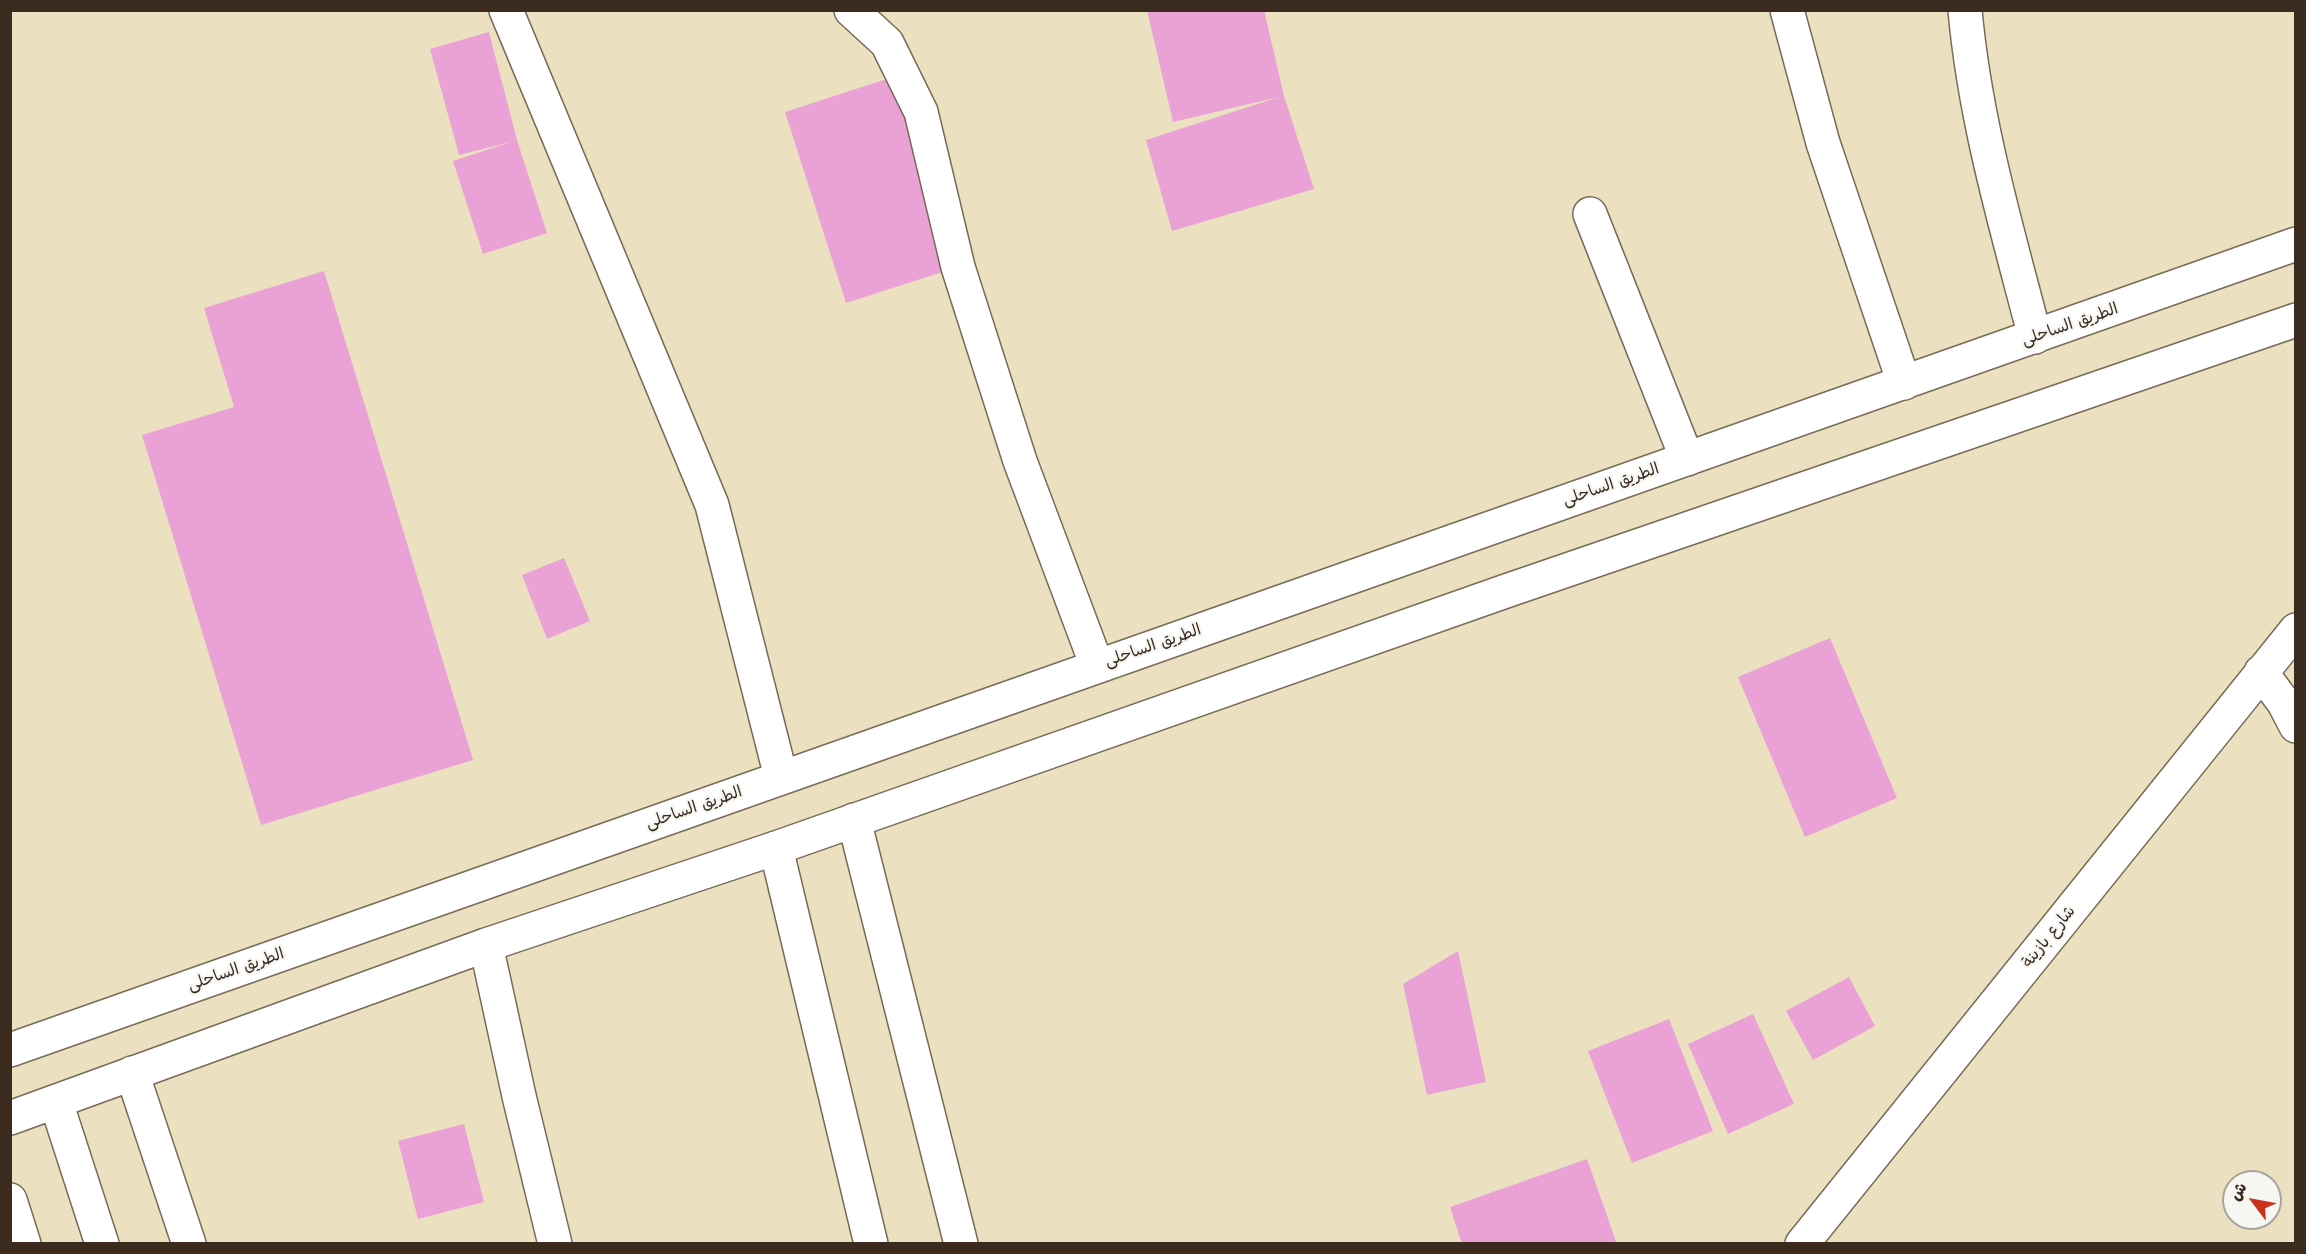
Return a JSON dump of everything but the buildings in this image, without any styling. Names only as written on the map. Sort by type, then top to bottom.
[{"type":"main road","points":[[506,10],[712,505],[781,777]]},
{"type":"main road","points":[[851,10],[887,44],[921,112],[961,279],[1020,461],[1096,666]]},
{"type":"main road","points":[[1787,10],[1823,143],[1904,383]]},
{"type":"main road","points":[[1965,10],[1970,61],[1988,155],[2035,337]]},
{"type":"main road","points":[[1590,214],[1687,459]]},
{"type":"main road","name":"الطريق الساحلى","points":[[10,1050],[2295,244]]},
{"type":"main road","points":[[10,1119],[486,945],[776,848],[1506,591],[2295,320]]},
{"type":"main road","points":[[2263,332],[2295,333]]},
{"type":"main road","name":"شارع بازينة","points":[[1802,1244],[2295,630]]},
{"type":"main road","points":[[2261,672],[2284,703],[2295,726]]},
{"type":"main road","points":[[854,820],[961,1244]]},
{"type":"main road","points":[[776,848],[871,1244]]},
{"type":"main road","points":[[486,945],[555,1244]]},
{"type":"main road","points":[[132,1073],[189,1244]]},
{"type":"main road","points":[[56,1102],[102,1244]]},
{"type":"main road","points":[[10,1200],[24,1244]]}]
